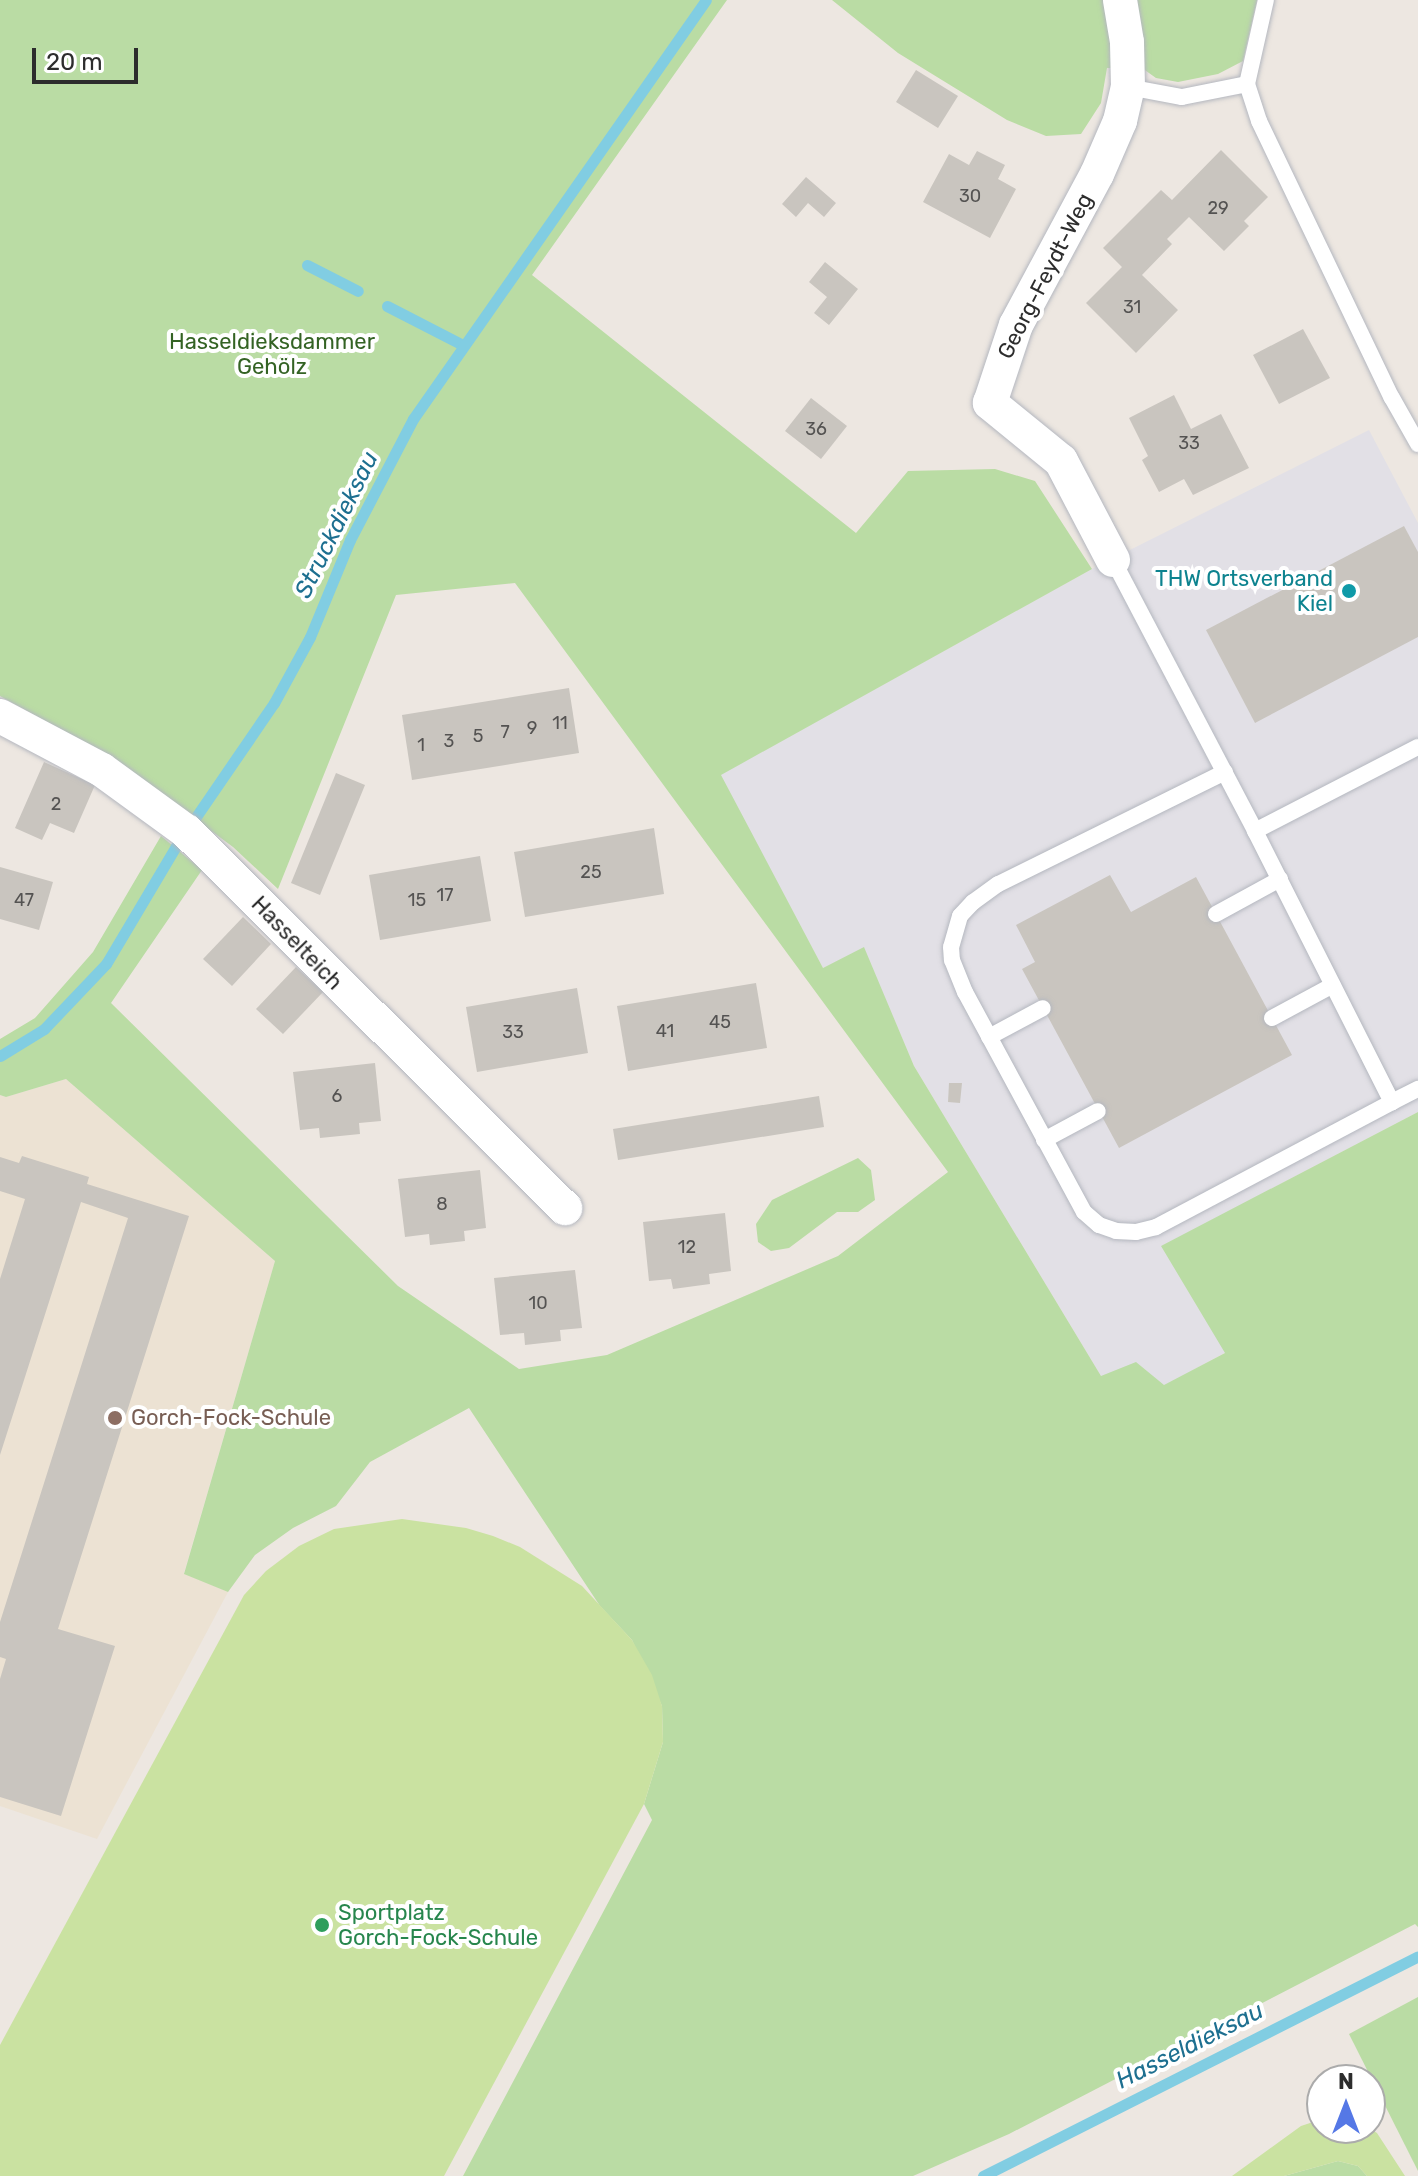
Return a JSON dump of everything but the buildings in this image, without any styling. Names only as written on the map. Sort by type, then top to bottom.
[{"type":"street","name":"Georg-Feydt-Weg","points":[[1113,560],[1061,461],[990,403],[1016,325],[1105,157],[1128,87],[1127,42],[1120,0]]},
{"type":"street","name":"Hasselteich","points":[[0,716],[102,770],[167,815],[207,850],[565,1208]]},
{"type":"lane","points":[[1266,0],[1247,84],[1259,121],[1392,398],[1418,444]]},
{"type":"lane","points":[[1128,87],[1182,97],[1247,84]]},
{"type":"lane","points":[[1113,560],[1225,772],[1392,1102]]},
{"type":"lane","points":[[1255,831],[1418,747]]},
{"type":"lane","points":[[1225,772],[998,884],[960,916],[953,930],[952,960],[989,1037],[1084,1212],[1099,1225],[1136,1232],[1156,1227],[1418,1089]]},
{"type":"lane","points":[[1216,914],[1280,879]]},
{"type":"lane","points":[[1272,1018],[1333,985]]},
{"type":"lane","points":[[989,1037],[1043,1008]]},
{"type":"lane","points":[[1044,1140],[1098,1111]]},
{"type":"shaded area","points":[[1369,430],[1418,523],[1418,1112],[1162,1246],[1226,1352],[1164,1386],[1101,1376],[914,1066],[864,948],[823,968],[720,775],[1092,569]]},
{"type":"shaded area","name":"Gorch-Fock-Schule","points":[[66,1079],[275,1261],[184,1573],[228,1592],[97,1839],[0,1806],[0,1095],[6,1097]]},
{"type":"green space","name":"Hasseldieksdammer Gehölz","points":[[0,0],[727,0],[532,275],[856,533],[908,471],[995,469],[1035,481],[1092,569],[721,775],[823,968],[864,947],[914,1066],[1101,1376],[1136,1362],[1164,1385],[1225,1353],[1161,1246],[1418,1112],[1418,1927],[1415,1924],[1009,2134],[913,2176],[463,2176],[652,1820],[644,1804],[663,1742],[662,1706],[632,1640],[600,1606],[469,1408],[370,1462],[336,1506],[293,1528],[255,1555],[228,1592],[184,1574],[275,1261],[66,1079],[6,1097],[0,1095],[0,1039],[35,1018],[93,952],[161,836],[202,870],[111,1003],[398,1286],[519,1369],[607,1355],[838,1256],[948,1172],[515,583],[396,595],[278,889],[233,847],[117,761],[0,696]]},
{"type":"green space","points":[[832,0],[1257,0],[1243,61],[1218,74],[1178,82],[1156,78],[1142,68],[1107,68],[1101,103],[1081,134],[1046,136],[1007,120],[898,53]]},
{"type":"green space","points":[[858,1158],[871,1170],[875,1200],[858,1212],[837,1212],[789,1248],[771,1251],[758,1242],[756,1224],[772,1200]]},
{"type":"green space","name":"Sportplatz Gorch-Fock-Schule","points":[[402,1519],[466,1528],[493,1536],[520,1547],[582,1586],[632,1640],[652,1675],[662,1706],[663,1742],[644,1804],[444,2176],[0,2176],[0,2045],[244,1595],[266,1571],[299,1546],[334,1529]]},
{"type":"green space","points":[[1418,1997],[1418,2171],[1386,2107],[1386,2064],[1364,2064],[1349,2034]]},
{"type":"green space","points":[[1306,2124],[1306,2144],[1384,2144],[1405,2176],[1367,2176],[1358,2166],[1338,2161],[1284,2176],[1232,2176]]},
{"type":"green space","points":[[1338,2161],[1358,2166],[1367,2176],[1284,2176]]},
{"type":"waterway","name":"Struckdieksau","points":[[0,1056],[44,1029],[106,964],[176,846],[274,703],[310,637],[350,540],[413,419],[706,0]]},
{"type":"waterway","points":[[307,265],[358,291]]},
{"type":"waterway","points":[[387,306],[463,345]]},
{"type":"waterway","name":"Hasseldieksau","points":[[983,2176],[1418,1956]]},
{"type":"place","name":"THW Ortsverband Kiel","points":[[1349,591]]},
{"type":"place","name":"Gorch-Fock-Schule","points":[[115,1418]]},
{"type":"place","name":"Sportplatz Gorch-Fock-Schule","points":[[322,1925]]}]
